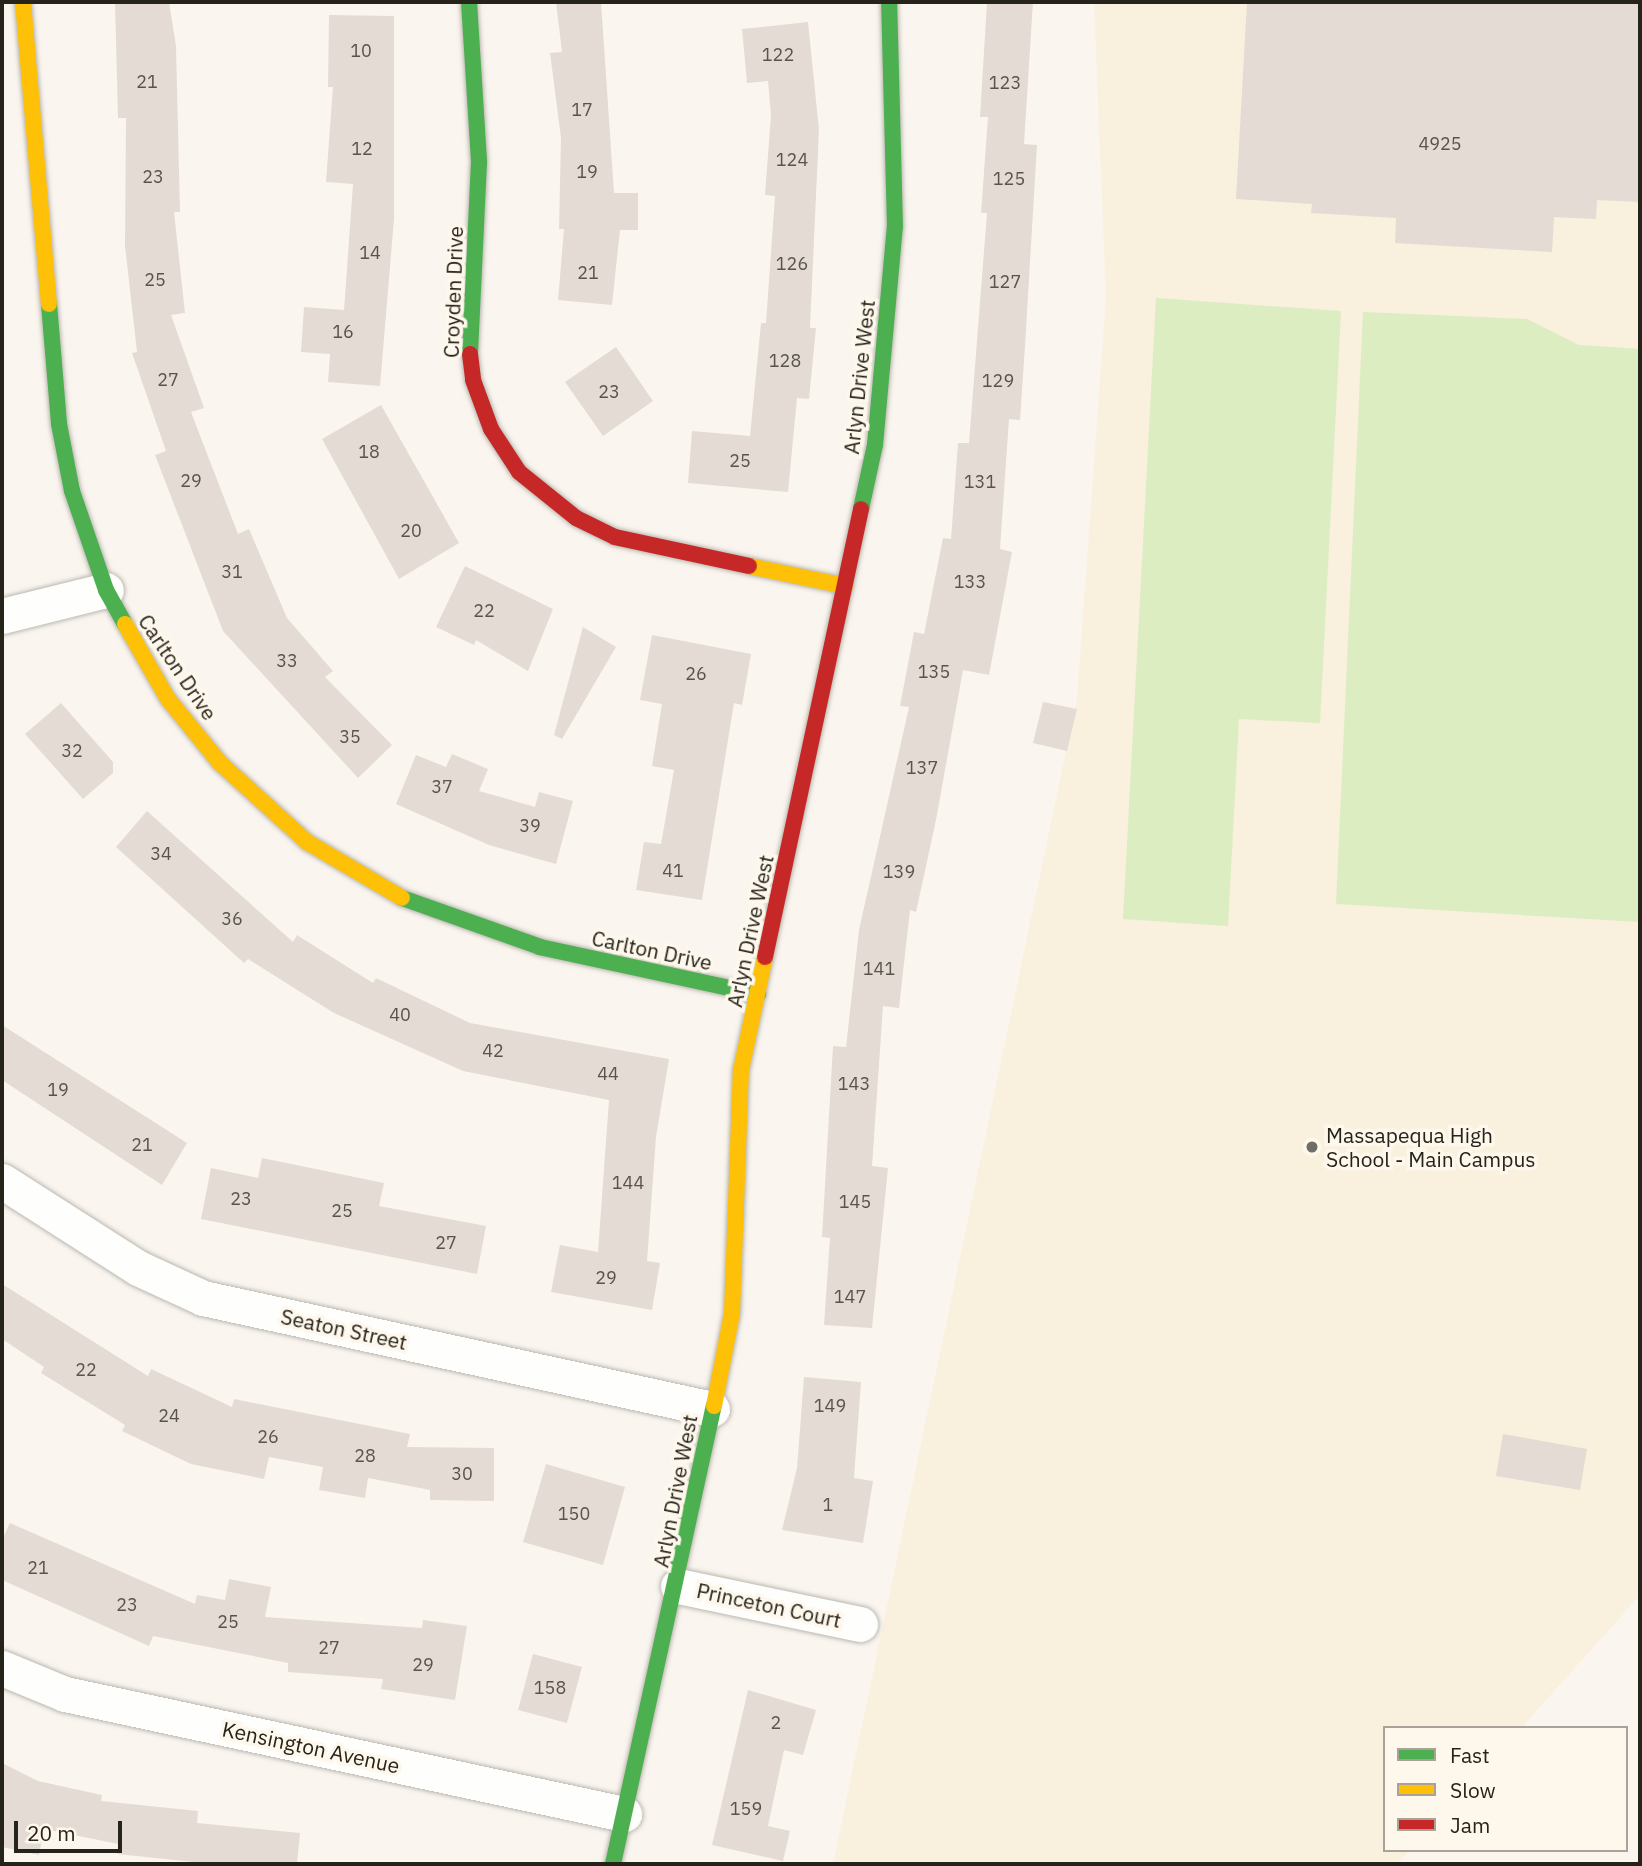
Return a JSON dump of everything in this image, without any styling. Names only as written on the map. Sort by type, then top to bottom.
[{"type":"street","name":"Carlton Drive","points":[[23,2],[59,424],[72,491],[106,590],[168,699],[220,763],[307,842],[343,864],[449,919],[540,947],[758,994]]},
{"type":"street","name":"Croyden Drive","points":[[469,2],[480,162],[469,341],[473,380],[491,429],[519,472],[576,518],[615,537],[845,586]]},
{"type":"street","name":"Arlyn Drive West","points":[[613,1864],[678,1586],[732,1313],[741,1070],[875,445],[895,227],[889,2]]},
{"type":"street","points":[[2,616],[106,590]]},
{"type":"street","name":"Seaton Street","points":[[2,1181],[138,1268],[203,1298],[712,1409]]},
{"type":"street","name":"Princeton Court","points":[[678,1586],[860,1624]]},
{"type":"street","name":"Kensington Avenue","points":[[2,1668],[65,1694],[624,1814]]},
{"type":"shaded area","name":"Massapequa High School - Main Campus","points":[[1094,2],[1640,2],[1640,1595],[1523,1726],[1383,1726],[1383,1852],[1408,1852],[1397,1864],[833,1864],[1077,699],[1106,298]]},
{"type":"green space","points":[[1156,298],[1341,311],[1320,723],[1239,719],[1228,926],[1123,919]]},
{"type":"green space","points":[[1363,312],[1527,319],[1579,345],[1640,349],[1640,922],[1336,904]]},
{"type":"building","points":[[115,2],[169,2],[176,46],[180,212],[174,212],[185,313],[171,315],[204,408],[191,412],[238,534],[249,529],[287,618],[333,671],[325,677],[392,745],[358,778],[223,631],[155,455],[166,451],[132,353],[137,352],[125,246],[126,118],[118,118]]},
{"type":"building","points":[[556,2],[601,2],[614,193],[638,193],[638,230],[620,230],[612,305],[558,300],[564,229],[559,229],[561,138],[550,53],[562,52]]},
{"type":"building","points":[[987,2],[1033,2],[1024,144],[1037,145],[1025,346],[1020,420],[1009,419],[1000,549],[1012,552],[989,675],[963,670],[916,912],[910,910],[899,1008],[883,1006],[872,1166],[888,1168],[872,1328],[824,1325],[830,1238],[822,1237],[833,1046],[846,1047],[859,930],[909,707],[900,706],[914,632],[924,634],[943,538],[951,539],[958,443],[969,443],[987,213],[981,213],[988,117],[980,117]]},
{"type":"building","points":[[1247,2],[1640,2],[1640,202],[1597,200],[1596,219],[1554,217],[1552,252],[1395,243],[1396,218],[1311,213],[1312,204],[1236,199]]},
{"type":"building","points":[[329,15],[394,16],[394,219],[380,386],[328,382],[330,354],[301,352],[304,307],[344,310],[353,184],[326,182],[333,87],[328,87]]},
{"type":"building","points":[[808,22],[819,130],[810,328],[816,328],[809,399],[797,398],[788,492],[688,483],[692,431],[750,436],[761,323],[766,323],[775,196],[765,195],[771,115],[768,81],[747,83],[742,29]]},
{"type":"building","points":[[616,347],[653,401],[603,436],[565,382]]},
{"type":"building","points":[[381,405],[459,543],[399,579],[322,439]]},
{"type":"building","points":[[465,566],[553,609],[528,671],[476,640],[474,645],[436,627]]},
{"type":"building","points":[[583,627],[616,647],[562,739],[554,735]]},
{"type":"building","points":[[652,635],[751,654],[742,705],[734,703],[702,900],[636,890],[644,842],[661,844],[674,770],[652,766],[662,704],[640,700]]},
{"type":"building","points":[[1043,702],[1077,709],[1067,751],[1033,743]]},
{"type":"building","points":[[61,703],[113,762],[113,773],[83,799],[25,734]]},
{"type":"building","points":[[452,754],[488,769],[479,791],[535,807],[539,792],[573,801],[556,864],[489,845],[396,804],[416,755],[446,767]]},
{"type":"building","points":[[147,811],[293,942],[297,935],[373,983],[376,978],[470,1023],[669,1059],[656,1137],[647,1261],[660,1263],[652,1310],[551,1292],[560,1245],[598,1252],[609,1100],[463,1071],[334,1013],[248,959],[244,963],[116,847]]},
{"type":"building","points":[[2,1025],[187,1143],[162,1185],[2,1080]]},
{"type":"building","points":[[262,1158],[384,1183],[379,1206],[486,1226],[477,1274],[201,1219],[211,1168],[258,1178]]},
{"type":"building","points":[[2,1284],[148,1376],[151,1369],[232,1407],[234,1399],[410,1434],[407,1447],[494,1448],[494,1501],[430,1500],[430,1490],[368,1478],[365,1498],[319,1490],[323,1467],[269,1457],[264,1479],[191,1464],[122,1431],[125,1425],[41,1373],[44,1367],[2,1339]]},
{"type":"building","points":[[804,1377],[861,1382],[854,1478],[873,1481],[863,1543],[782,1530],[797,1468]]},
{"type":"building","points":[[1503,1434],[1587,1449],[1580,1490],[1496,1476]]},
{"type":"building","points":[[546,1464],[625,1487],[603,1565],[523,1542]]},
{"type":"building","points":[[10,1523],[195,1604],[197,1595],[225,1600],[229,1579],[271,1587],[265,1617],[422,1628],[423,1620],[467,1626],[455,1700],[381,1689],[383,1679],[288,1672],[288,1663],[153,1636],[149,1646],[2,1580],[2,1540]]},
{"type":"building","points":[[533,1654],[582,1667],[567,1723],[518,1710]]},
{"type":"building","points":[[748,1690],[816,1710],[803,1755],[784,1750],[768,1826],[790,1831],[783,1861],[712,1845]]},
{"type":"building","points":[[2,1763],[38,1781],[102,1795],[101,1801],[198,1811],[197,1823],[300,1833],[297,1864],[213,1864],[117,1854],[118,1844],[44,1829],[39,1855],[2,1847]]},
{"type":"traffic: fast","points":[[469,2],[479,162],[470,354]]},
{"type":"traffic: fast","points":[[861,509],[875,445],[895,227],[889,2]]},
{"type":"traffic: fast","points":[[49,304],[59,424],[72,491],[106,590],[125,624]]},
{"type":"traffic: fast","points":[[402,898],[540,947],[758,994]]},
{"type":"traffic: fast","points":[[613,1864],[714,1406]]},
{"type":"traffic: slow","points":[[23,2],[49,304]]},
{"type":"traffic: slow","points":[[749,566],[845,586]]},
{"type":"traffic: slow","points":[[125,624],[168,699],[220,763],[307,842],[402,898]]},
{"type":"traffic: slow","points":[[714,1406],[732,1313],[741,1070],[765,957]]},
{"type":"traffic: jam","points":[[470,354],[473,380],[491,429],[519,472],[576,518],[615,537],[749,566]]},
{"type":"traffic: jam","points":[[765,957],[861,509]]},
{"type":"place","name":"Massapequa High School - Main Campus","points":[[1312,1147]]}]
